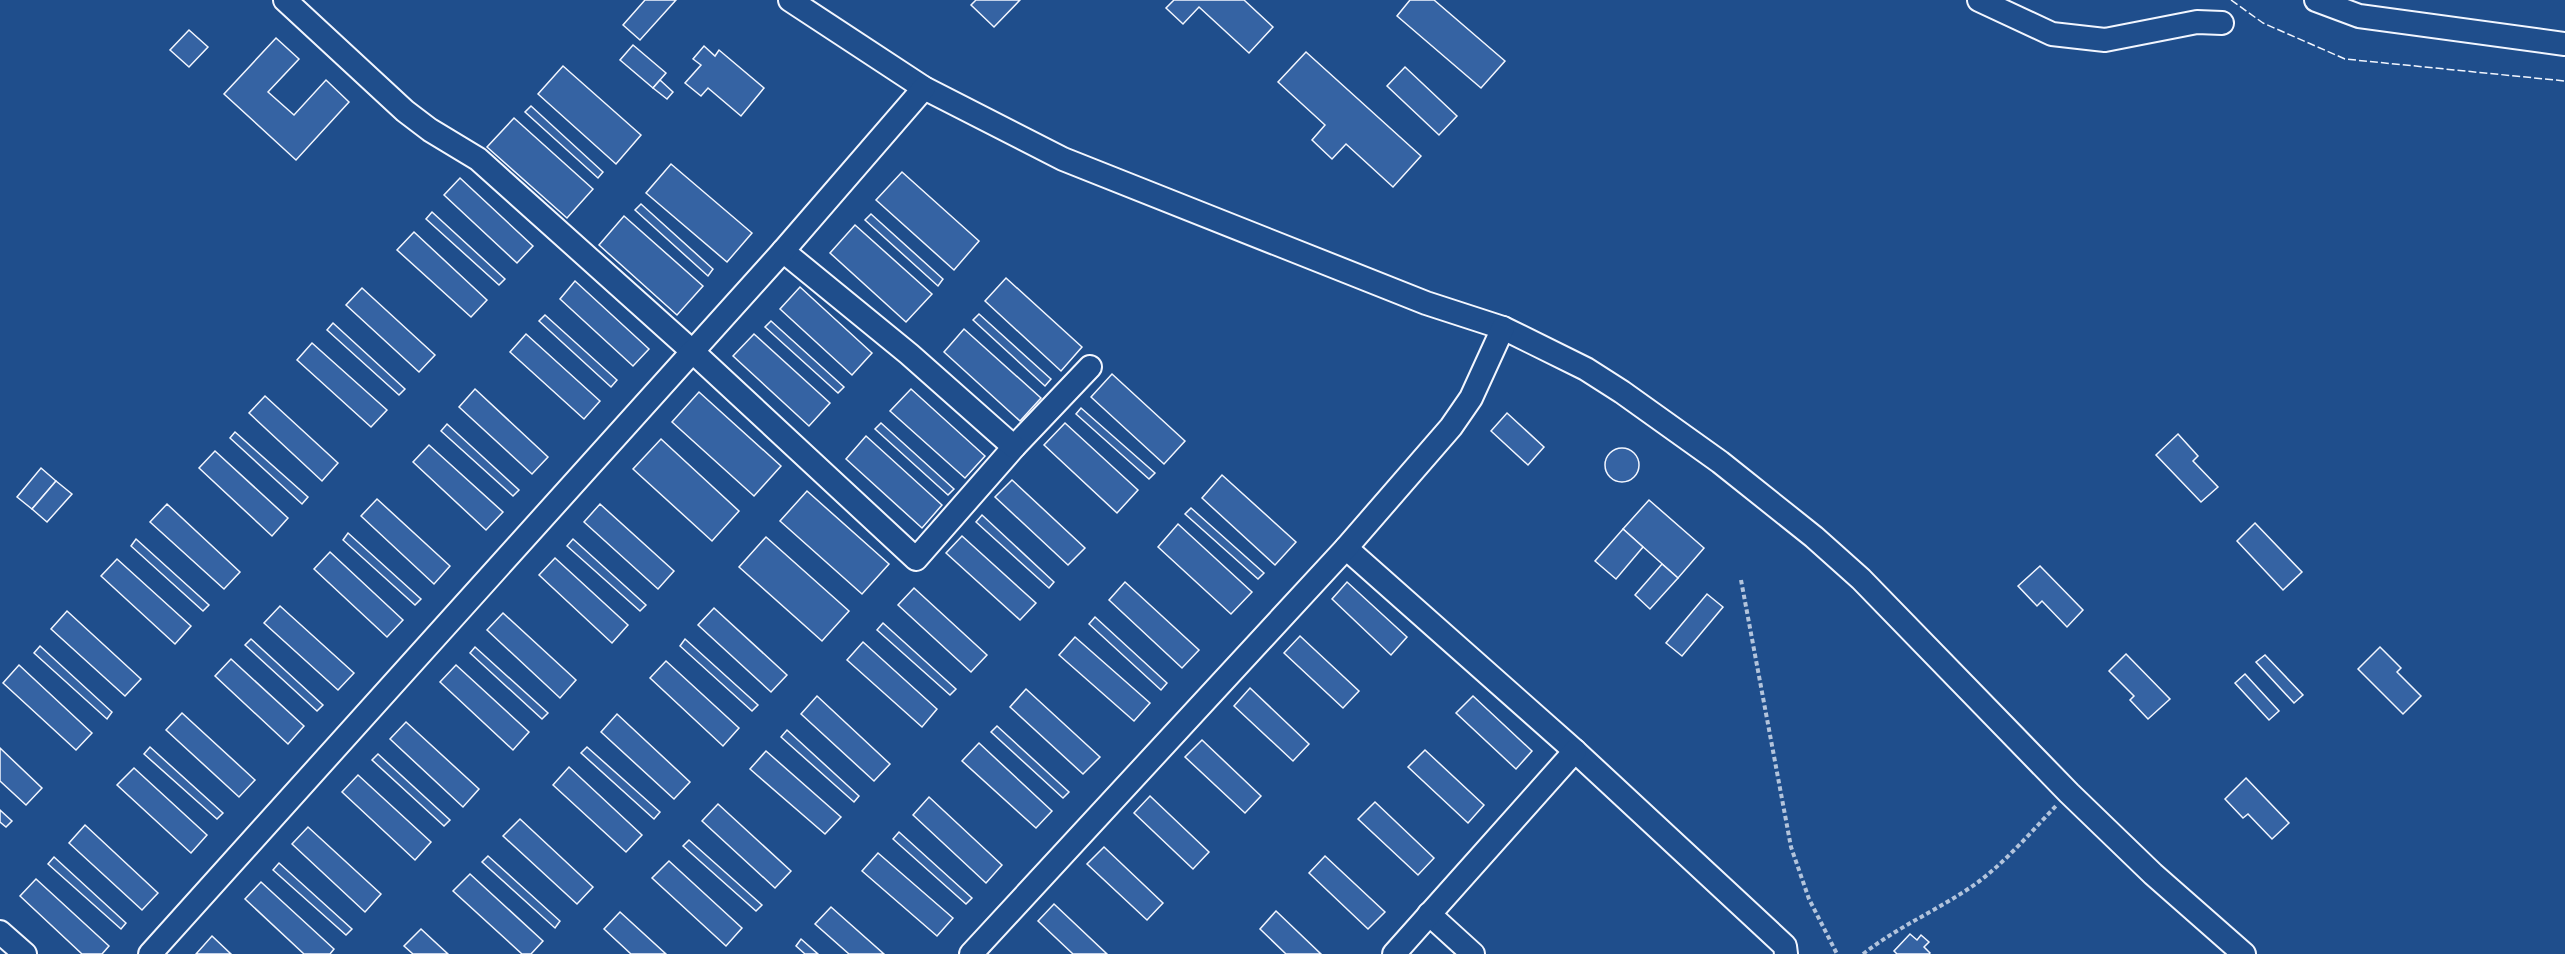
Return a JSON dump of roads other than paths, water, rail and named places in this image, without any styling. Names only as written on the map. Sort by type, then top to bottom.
[{"type":"street","points":[[285,0],[405,111],[430,130],[478,159],[692,351],[916,559],[1014,447],[1090,367]]},
{"type":"street","points":[[1979,0],[2052,34],[2105,40],[2197,22],[2222,22]]},
{"type":"street","points":[[2316,0],[2359,16],[2565,44]]},
{"type":"street","points":[[796,2],[924,88],[1063,159],[1426,303],[1503,328],[1586,369],[1622,392],[1720,462],[1814,537],[1861,579],[2069,793],[2153,874],[2244,954]]},
{"type":"street","points":[[150,954],[783,250],[924,88]]},
{"type":"street","points":[[783,250],[909,354],[1014,447]]},
{"type":"street","points":[[971,954],[1346,548],[1451,427],[1471,398],[1503,328]]},
{"type":"street","points":[[1346,548],[1575,751],[1785,946],[1786,954]]},
{"type":"street","points":[[1394,954],[1575,751]]},
{"type":"street","points":[[1429,914],[1473,954]]},
{"type":"street","points":[[0,932],[25,954]]}]
